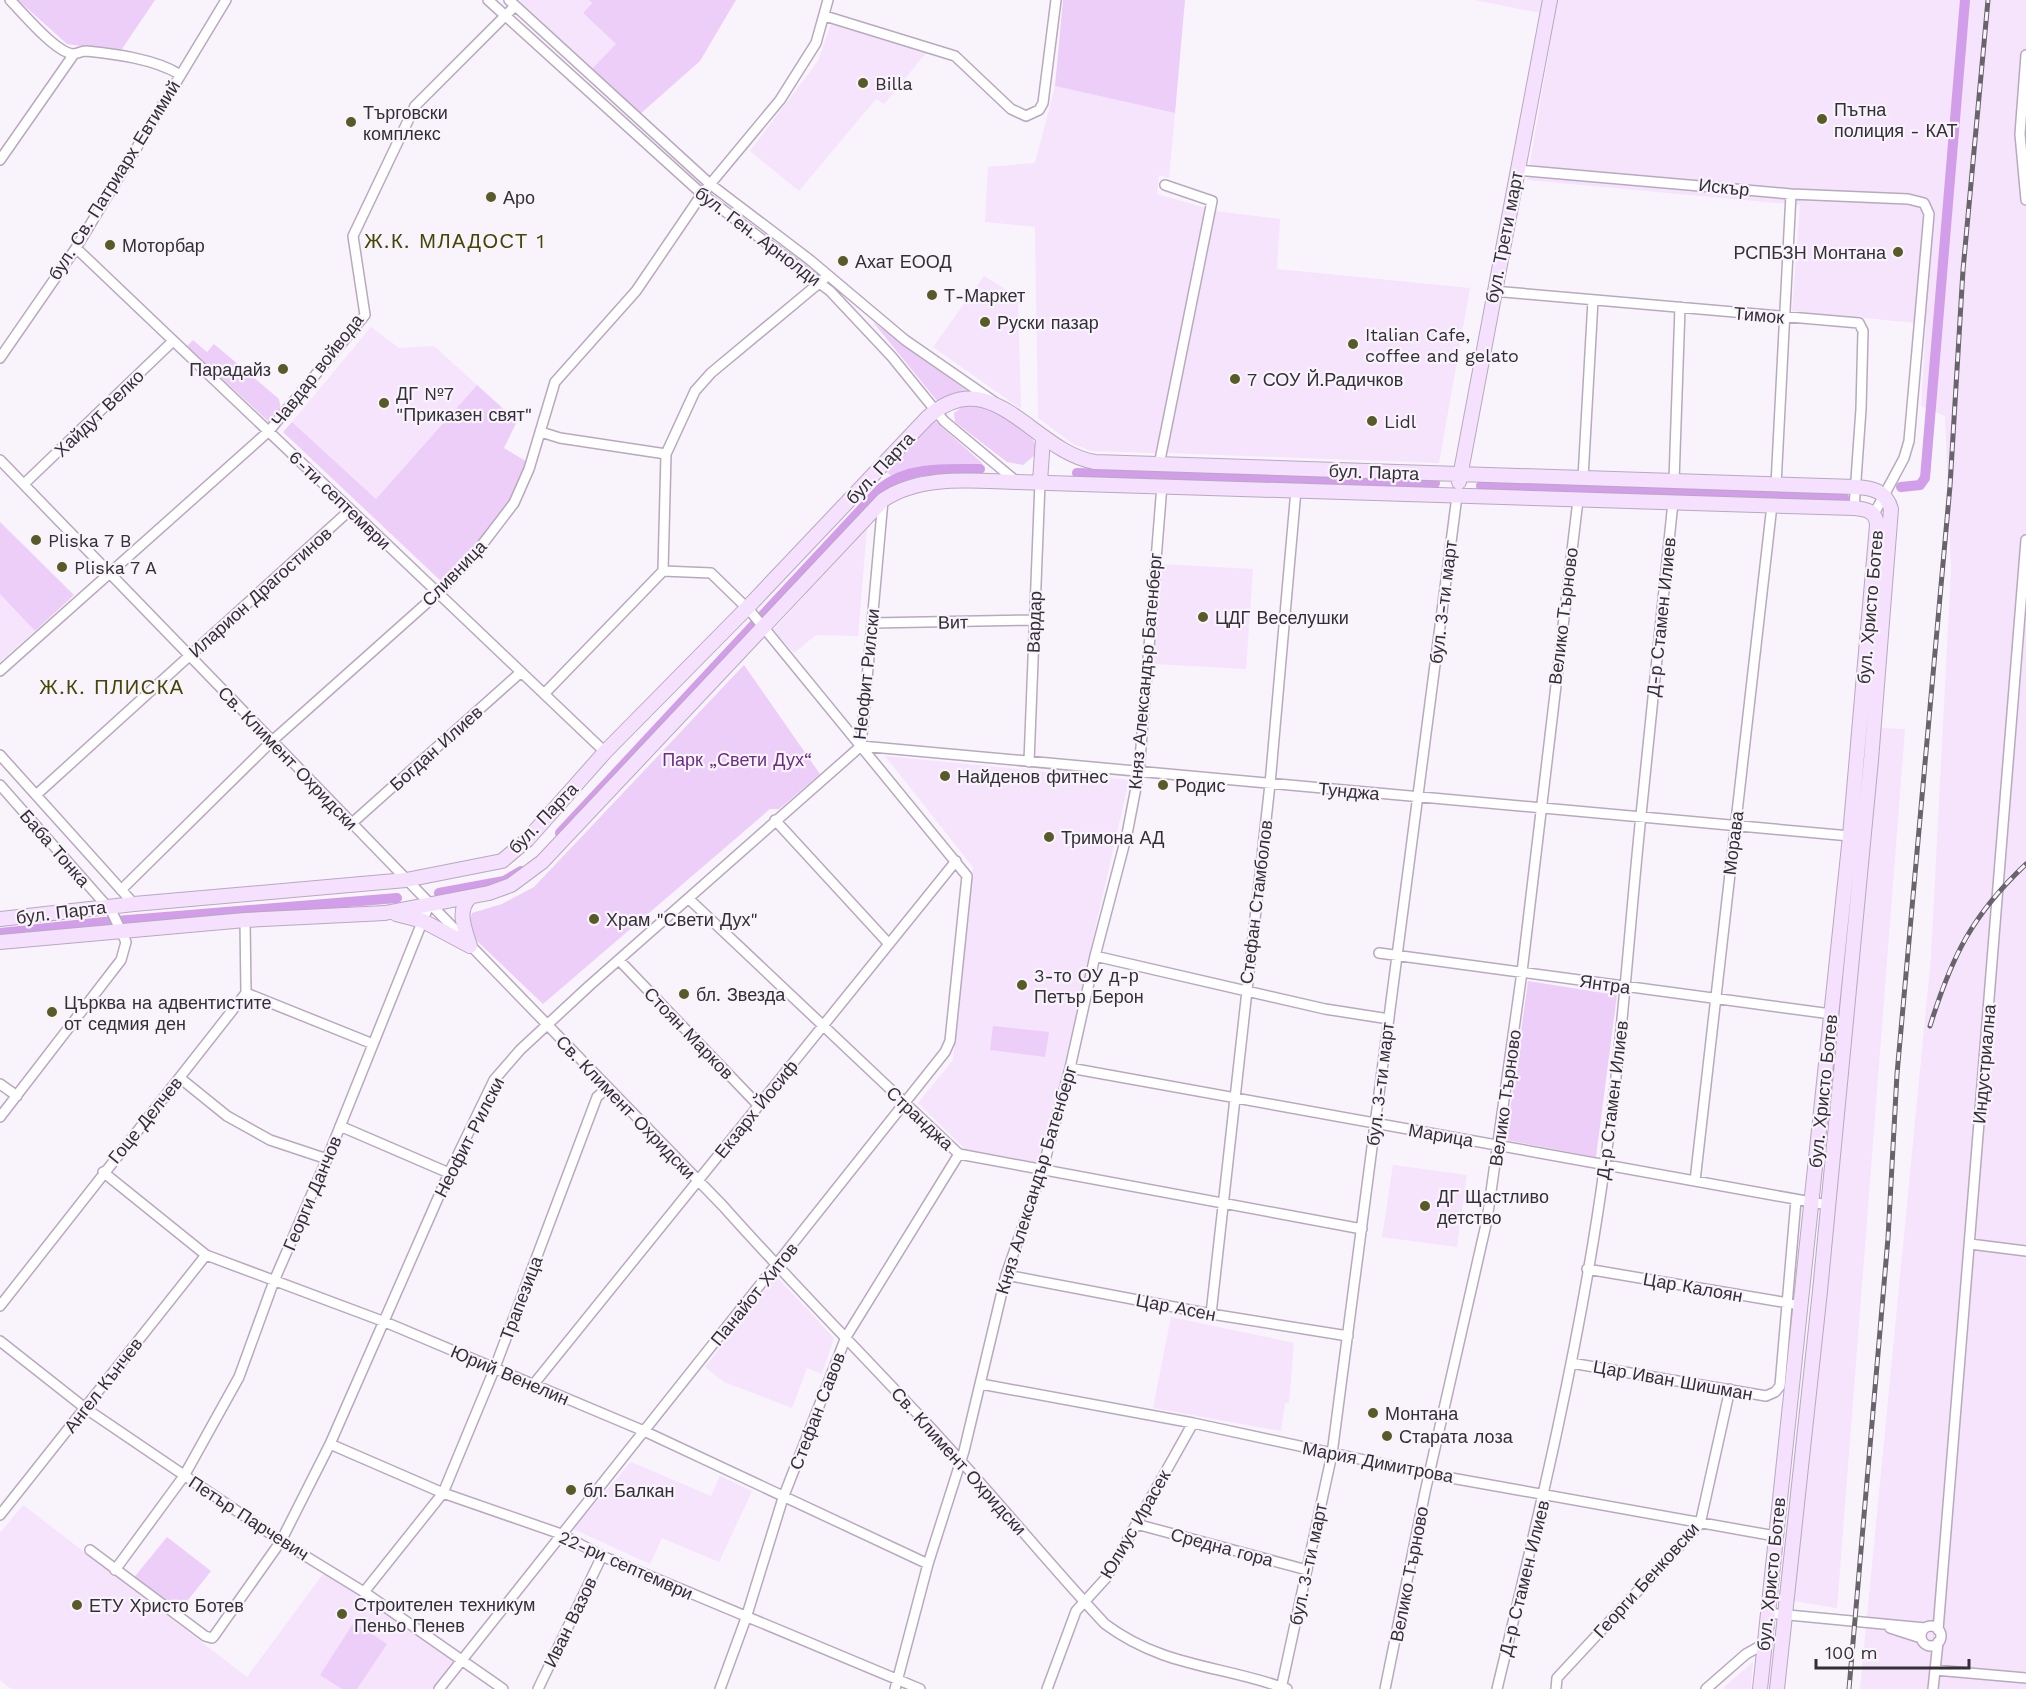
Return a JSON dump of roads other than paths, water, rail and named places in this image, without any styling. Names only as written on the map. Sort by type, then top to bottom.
[{"type":"main road","name":"бул. Трети март","points":[[1460,475],[1493,291],[1550,0]]},
{"type":"main road","name":"бул. Парта","points":[[0,919],[110,909],[134,904],[406,880],[502,861],[515,852],[605,752],[749,610],[934,411],[946,404],[964,399],[983,399],[997,404],[1043,438],[1084,460],[1159,465],[1856,487],[1873,489],[1884,494]]},
{"type":"main road","points":[[1040,482],[1043,438]]},
{"type":"main road","points":[[1017,482],[1034,468],[1041,457]]},
{"type":"main road","name":"бул. 3-ти март","points":[[1456,496],[1460,475]]},
{"type":"main road","name":"бул. Парта","points":[[0,942],[120,927],[385,913],[470,897],[511,885],[542,862],[761,624],[883,500],[907,489],[938,482],[1040,482],[1854,508],[1874,514]]},
{"type":"main road","name":"бул. Христо Ботев","points":[[1777,1689],[1828,1205],[1882,642],[1891,512],[1884,494]]},
{"type":"main road","name":"бул. Христо Ботев","points":[[1760,1689],[1775,1536],[1793,1304],[1812,1202],[1832,1014],[1844,836],[1877,525],[1874,514]]},
{"type":"main road","points":[[470,897],[465,902],[462,913],[470,946]]},
{"type":"main road","points":[[385,913],[423,921],[470,946]]},
{"type":"street","points":[[10,0],[51,41],[74,54]]},
{"type":"street","name":"бул. Св. Патриарх Евтимий","points":[[0,358],[76,248],[226,0]]},
{"type":"street","name":"бул. Ген. Арнолди","points":[[488,0],[702,194],[844,303],[934,411],[967,442],[1017,482]]},
{"type":"street","name":"Сливница","points":[[121,890],[272,741],[438,593],[475,554],[514,503],[529,469],[555,382],[636,291],[702,194],[780,100],[810,56],[825,16],[828,0]]},
{"type":"street","points":[[825,16],[955,56],[1011,109],[1026,116],[1039,110],[1043,103],[1056,0]]},
{"type":"street","name":"бул. Ген. Арнолди","points":[[512,3],[710,184],[828,274],[904,340],[997,404]]},
{"type":"street","name":"Чавдар войвода","points":[[0,671],[269,431],[365,315],[353,236],[415,106],[507,15],[512,3]]},
{"type":"street","points":[[0,160],[74,54],[86,51],[154,63],[179,75]]},
{"type":"street","points":[[2026,55],[2020,134],[2026,200]]},
{"type":"street","name":"Искър","points":[[1517,170],[1791,194],[1908,199],[1928,208]]},
{"type":"street","points":[[1159,465],[1212,201],[1165,185]]},
{"type":"street","points":[[1776,484],[1791,194]]},
{"type":"street","name":"бул. Христо Ботев","points":[[1874,514],[1909,441],[1928,208]]},
{"type":"street","name":"6-ти септември","points":[[76,248],[605,752]]},
{"type":"street","points":[[544,694],[663,571],[666,454],[695,391],[711,373],[828,274]]},
{"type":"street","name":"Тимок","points":[[1493,291],[1856,322],[1862,327],[1861,409],[1856,487]]},
{"type":"street","points":[[1583,478],[1593,300]]},
{"type":"street","points":[[1674,481],[1680,307]]},
{"type":"street","name":"Хайдут Велко","points":[[24,484],[173,341]]},
{"type":"street","points":[[541,432],[666,454]]},
{"type":"street","name":"Св. Климент Охридски","points":[[0,460],[546,1026],[698,1180],[776,1267],[846,1337],[961,1462],[1105,1624],[1128,1641],[1146,1650],[1200,1668],[1283,1688]]},
{"type":"street","name":"Вардар","points":[[1029,762],[1040,482]]},
{"type":"street","name":"Княз Александър Батенберг","points":[[896,1685],[928,1564],[961,1462],[1006,1275],[1042,1172],[1127,834],[1139,772],[1162,486]]},
{"type":"street","points":[[1854,508],[1856,487]]},
{"type":"street","name":"Стефан Стамболов","points":[[1211,1314],[1245,990],[1270,784],[1296,490]]},
{"type":"street","name":"бул. 3-ти март","points":[[1283,1688],[1332,1454],[1456,496]]},
{"type":"street","name":"Неофит Рилски","points":[[115,1570],[204,1636],[212,1638],[281,1541],[330,1444],[448,1173],[494,1080],[520,1050],[546,1026],[775,820],[861,746],[883,500]]},
{"type":"street","name":"Велико Търново","points":[[1385,1689],[1429,1474],[1487,1220],[1522,972],[1578,500]]},
{"type":"street","name":"Д-р Стамен Илиев","points":[[1497,1689],[1545,1494],[1571,1363],[1605,1165],[1627,986],[1640,817],[1673,502]]},
{"type":"street","name":"Морава","points":[[1695,1181],[1714,998],[1772,506]]},
{"type":"street","name":"Иларион Драгостинов","points":[[36,795],[350,510]]},
{"type":"street","name":"Индустриална","points":[[1931,1628],[1942,1589],[2026,540]]},
{"type":"street","name":"Панайот Хитов","points":[[439,1689],[776,1267],[945,1052],[950,1041],[967,876],[749,610],[711,573],[663,571]]},
{"type":"street","name":"Вит","points":[[872,623],[1034,620]]},
{"type":"street","name":"Богдан Илиев","points":[[351,824],[521,672]]},
{"type":"street","name":"Тунджа","points":[[861,746],[1844,836]]},
{"type":"street","name":"Баба Тонка","points":[[0,754],[134,904]]},
{"type":"street","name":"Баба Тонка","points":[[0,785],[110,909],[126,942],[121,960],[0,1117]]},
{"type":"street","points":[[775,820],[889,944]]},
{"type":"street","name":"Екзарх Йосиф","points":[[533,1385],[956,861]]},
{"type":"street","name":"Странджа","points":[[689,899],[959,1154],[1042,1172],[1362,1229]]},
{"type":"street","name":"Георги Данчов","points":[[115,1570],[184,1476],[239,1377],[274,1281],[327,1159],[429,905]]},
{"type":"street","points":[[245,920],[246,993],[373,1044]]},
{"type":"street","name":"Янтра","points":[[1379,953],[1832,1014]]},
{"type":"street","points":[[1095,956],[1325,1009],[1389,1019]]},
{"type":"street","name":"Стоян Марков","points":[[619,960],[759,1106]]},
{"type":"street","name":"Гоце Делчев","points":[[0,1306],[103,1172],[246,993]]},
{"type":"street","name":"Марица","points":[[1070,1068],[1828,1205]]},
{"type":"street","points":[[180,1078],[227,1116],[270,1140],[327,1159]]},
{"type":"street","points":[[0,1084],[17,1096]]},
{"type":"street","name":"Трапезица","points":[[364,1592],[443,1493],[494,1370],[597,1097],[607,1088]]},
{"type":"street","points":[[340,1126],[448,1173]]},
{"type":"street","name":"Стефан Савов","points":[[720,1689],[746,1618],[783,1498],[846,1337],[959,1154]]},
{"type":"street","name":"Юрий Венелин","points":[[103,1172],[206,1255],[385,1322],[494,1370],[644,1431],[928,1564]]},
{"type":"street","points":[[1793,1304],[1796,1200]]},
{"type":"street","points":[[1970,1244],[2026,1251]]},
{"type":"street","name":"Ангел Кънчев","points":[[0,1515],[206,1255]]},
{"type":"street","name":"Цар Калоян","points":[[1587,1269],[1793,1304]]},
{"type":"street","name":"Цар Асен","points":[[1006,1275],[1211,1314],[1348,1336]]},
{"type":"street","name":"Цар Иван Шишман","points":[[1571,1363],[1766,1396],[1780,1386],[1793,1304]]},
{"type":"street","name":"Петър Парчевич","points":[[0,1341],[85,1408],[281,1541],[364,1592],[503,1689]]},
{"type":"street","name":"Мария Димитрова","points":[[981,1384],[1193,1423],[1429,1474],[1775,1536]]},
{"type":"street","name":"Георги Бенковски","points":[[1556,1689],[1557,1678],[1700,1524],[1730,1389]]},
{"type":"street","name":"Юлиус Ирасек","points":[[1047,1689],[1070,1625],[1084,1601],[1106,1578],[1193,1423]]},
{"type":"street","name":"22-ри септември","points":[[330,1444],[443,1493],[561,1534],[602,1556],[896,1685],[920,1689]]},
{"type":"street","name":"Средна гора","points":[[1136,1524],[1307,1570]]},
{"type":"street","points":[[90,1550],[115,1570]]},
{"type":"street","name":"Иван Вазов","points":[[538,1689],[602,1556]]},
{"type":"street","points":[[1767,1613],[1931,1628]]},
{"type":"street","points":[[1874,1623],[1931,1645],[1938,1642]]},
{"type":"street","points":[[1922,1640],[1931,1628]]},
{"type":"street","points":[[1931,1628],[1938,1642],[1933,1689]]},
{"type":"street","points":[[1922,1640],[1935,1670]]},
{"type":"street","points":[[1706,1689],[1746,1654],[1764,1644]]},
{"type":"street","points":[[1935,1670],[2026,1678]]},
{"type":"waterway","points":[[1901,487],[1920,485],[1925,478],[1965,0]]},
{"type":"waterway","points":[[560,833],[881,488],[916,472],[941,469],[980,469]]},
{"type":"waterway","points":[[1077,473],[1435,483]]},
{"type":"waterway","points":[[1481,486],[1844,498]]},
{"type":"waterway","points":[[439,893],[504,881],[521,871]]},
{"type":"waterway","points":[[0,933],[104,922],[397,898]]},
{"type":"railway","points":[[1849,1689],[1888,1238],[1897,1074],[1950,486],[1963,270],[1988,0]]},
{"type":"railway","points":[[1930,1026],[1947,978],[1966,938],[1991,901],[2026,864]]},
{"type":"place","name":"Billa","points":[[863,83]]},
{"type":"place","name":"Пътна полиция - КАТ","points":[[1822,119]]},
{"type":"place","name":"Търговски комплекс","points":[[351,122]]},
{"type":"place","name":"Аро","points":[[491,197]]},
{"type":"place","name":"Моторбар","points":[[110,245]]},
{"type":"place","name":"РСПБЗН Монтана","points":[[1898,252]]},
{"type":"place","name":"Ахат ЕООД","points":[[843,261]]},
{"type":"place","name":"Т-Маркет","points":[[932,295]]},
{"type":"place","name":"Руски пазар","points":[[985,322]]},
{"type":"place","name":"Italian Cafe, coffee and gelato","points":[[1353,344]]},
{"type":"place","name":"Парадайз","points":[[283,369]]},
{"type":"place","name":"7 СОУ Й.Радичков","points":[[1235,379]]},
{"type":"place","name":"ДГ №7 \"Приказен свят\"","points":[[384,403]]},
{"type":"place","name":"Lidl","points":[[1372,421]]},
{"type":"place","name":"Pliska 7 B","points":[[36,540]]},
{"type":"place","name":"Pliska 7 A","points":[[62,567]]},
{"type":"place","name":"ЦДГ Веселушки","points":[[1203,617]]},
{"type":"place","name":"Найденов фитнес","points":[[945,776]]},
{"type":"place","name":"Родис","points":[[1163,785]]},
{"type":"place","name":"Тримона АД","points":[[1049,837]]},
{"type":"place","name":"Храм \"Свети Дух\"","points":[[594,919]]},
{"type":"place","name":"3-то ОУ д-р Петър Берон","points":[[1022,985]]},
{"type":"place","name":"бл. Звезда","points":[[684,994]]},
{"type":"place","name":"Църква на адвентистите от седмия ден","points":[[52,1012]]},
{"type":"place","name":"ДГ Щастливо детство","points":[[1425,1206]]},
{"type":"place","name":"Монтана","points":[[1373,1413]]},
{"type":"place","name":"Старата лоза","points":[[1387,1436]]},
{"type":"place","name":"бл. Балкан","points":[[571,1490]]},
{"type":"place","name":"ЕТУ Христо Ботев","points":[[77,1605]]},
{"type":"place","name":"Строителен техникум Пеньо Пенев","points":[[342,1614]]},
{"type":"district","name":"Ж.К. МЛАДОСТ 1","points":[[455,241]]},
{"type":"district","name":"Ж.К. ПЛИСКА","points":[[112,687]]},
{"type":"park label","name":"Парк „Свети Дух“","points":[[737,759]]}]
